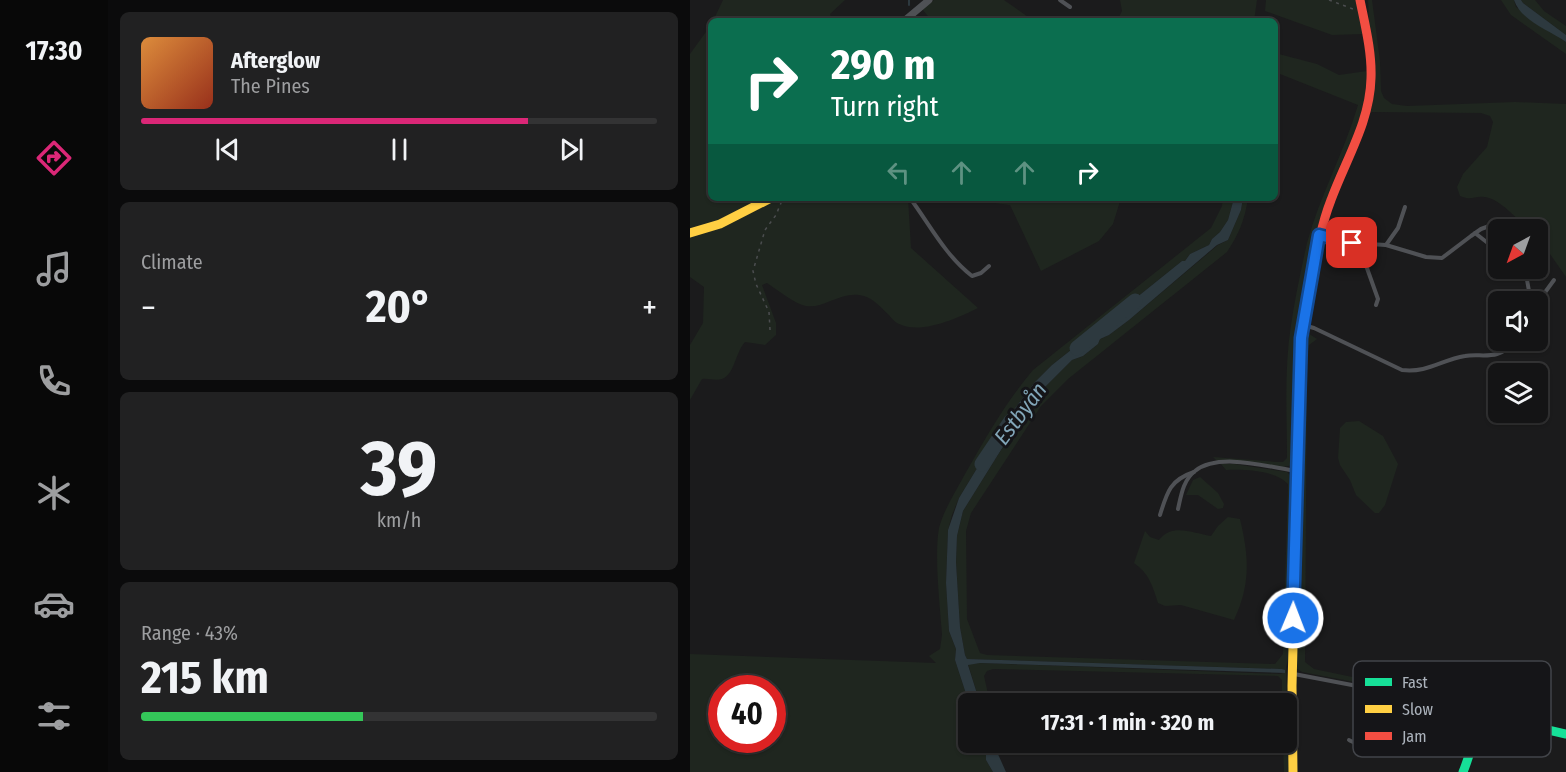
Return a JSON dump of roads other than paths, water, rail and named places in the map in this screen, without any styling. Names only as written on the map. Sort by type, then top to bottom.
[{"type":"street","points":[[908,18],[929,0]]},
{"type":"street","points":[[1293,772],[1292,674],[1302,325],[1319,235],[1331,199],[1365,119],[1371,78],[1369,49],[1360,0]]},
{"type":"street","points":[[690,232],[720,224],[765,201]]},
{"type":"street","points":[[1463,772],[1468,757]]},
{"type":"lane","points":[[1060,0],[1070,7]]},
{"type":"lane","points":[[912,201],[940,244],[960,267],[972,276],[981,273],[989,266]]},
{"type":"lane","points":[[1386,245],[1398,228],[1405,207]]},
{"type":"lane","points":[[1319,235],[1358,243],[1386,245],[1426,257],[1442,258],[1475,233],[1488,227]]},
{"type":"lane","points":[[1475,233],[1488,243]]},
{"type":"lane","points":[[1358,243],[1378,299],[1376,305]]},
{"type":"lane","points":[[1527,280],[1529,291]]},
{"type":"lane","points":[[1546,291],[1554,280]]},
{"type":"lane","points":[[1302,325],[1314,328],[1402,370],[1415,372],[1465,356],[1499,354],[1504,351]]},
{"type":"lane","points":[[1160,515],[1173,483],[1181,476],[1214,463],[1230,461],[1297,471]]},
{"type":"lane","points":[[1178,509],[1183,488],[1195,471]]},
{"type":"lane","points":[[1292,674],[1353,684]]},
{"type":"lane","points":[[1349,740],[1353,742]]},
{"type":"water","points":[[1514,0],[1521,0],[1566,35],[1566,42],[1529,19]]},
{"type":"water","points":[[1233,201],[1242,201],[1228,240],[1217,245],[1129,320],[1100,339],[1098,344],[1083,356],[1072,360],[1032,400],[963,511],[957,536],[956,562],[960,627],[967,659],[1282,669],[1285,673],[980,663],[968,665],[977,693],[966,693],[955,660],[956,649],[949,631],[946,583],[948,530],[959,498],[979,465],[999,440],[1007,419],[1034,383],[1076,346],[1108,326],[1126,306],[1182,261],[1185,261],[1190,254],[1209,245],[1228,220]]},
{"type":"water","points":[[986,753],[997,753],[1006,772],[993,772],[986,760]]},
{"type":"waterway","points":[[909,0],[909,5]]},
{"type":"waterway","name":"Estbyån","points":[[1077,348],[1135,301]]},
{"type":"waterway","name":"Estbyån","points":[[982,464],[1011,421]]}]
